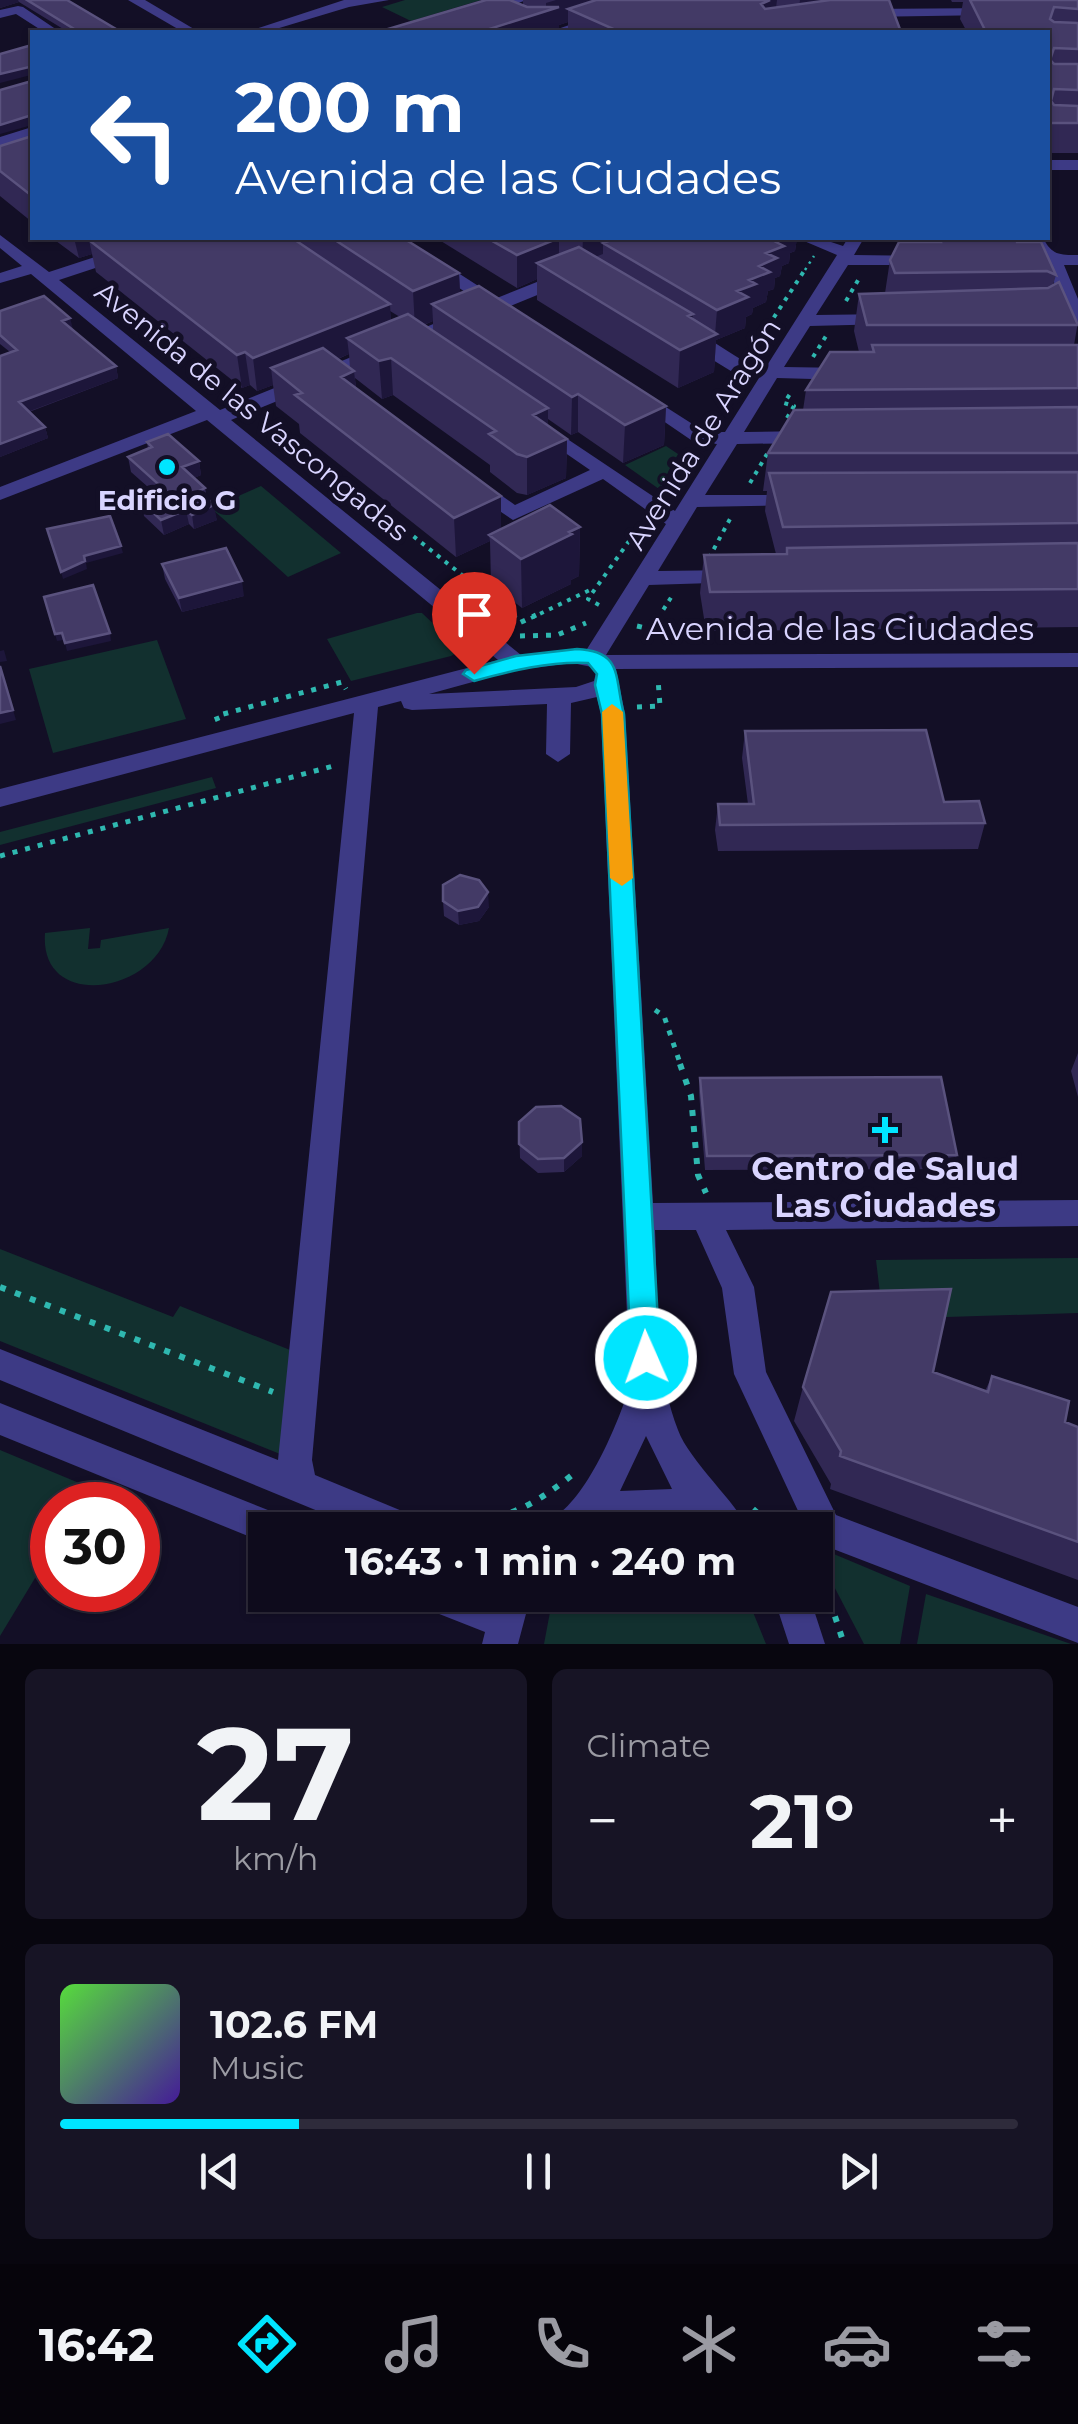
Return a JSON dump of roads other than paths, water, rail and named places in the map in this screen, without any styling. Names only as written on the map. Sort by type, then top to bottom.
[{"type":"street","points":[[2,0],[50,30]]},
{"type":"street","points":[[135,0],[188,30]]},
{"type":"street","points":[[260,30],[348,3],[382,0]]},
{"type":"street","points":[[422,30],[520,0]]},
{"type":"street","points":[[562,30],[655,0]]},
{"type":"street","points":[[920,6],[929,30]]},
{"type":"street","points":[[843,15],[920,6],[1005,11]]},
{"type":"street","points":[[490,9],[508,18]]},
{"type":"street","points":[[0,14],[18,10]]},
{"type":"street","points":[[0,142],[30,133]]},
{"type":"street","points":[[0,160],[30,151]]},
{"type":"street","points":[[1050,165],[1078,164]]},
{"type":"street","name":"Avenida de las Vascongadas","points":[[0,240],[209,411],[505,665]]},
{"type":"street","points":[[0,278],[41,273],[161,240]]},
{"type":"street","points":[[396,240],[504,311]]},
{"type":"street","points":[[813,240],[848,250],[943,260]]},
{"type":"street","points":[[1035,240],[1042,254],[1053,260],[1077,318]]},
{"type":"street","name":"Avenida de Aragón","points":[[600,668],[646,578],[848,250]]},
{"type":"street","points":[[0,478],[209,411],[249,405],[336,378],[413,338],[504,311],[580,272],[552,254]]},
{"type":"street","points":[[998,260],[1078,260]]},
{"type":"street","points":[[805,321],[910,319]]},
{"type":"street","points":[[679,332],[746,372],[861,374]]},
{"type":"street","points":[[622,388],[701,438],[832,436]]},
{"type":"street","points":[[0,494],[209,411]]},
{"type":"street","points":[[525,416],[679,523]]},
{"type":"street","points":[[451,467],[513,514],[605,471]]},
{"type":"street","points":[[693,501],[820,501]]},
{"type":"street","points":[[646,578],[758,576]]},
{"type":"street","name":"Avenida de las Ciudades","points":[[0,798],[505,665],[600,668],[1078,660]]},
{"type":"street","points":[[499,698],[491,692],[489,678],[505,665]]},
{"type":"street","points":[[600,668],[613,714],[646,1385],[669,1458],[698,1499],[713,1512]]},
{"type":"street","name":"Avenida de las Ciudades","points":[[367,704],[559,697],[600,668]]},
{"type":"street","points":[[558,754],[559,697]]},
{"type":"street","points":[[300,1487],[295,1460],[367,704]]},
{"type":"street","points":[[640,1217],[710,1224],[1078,1213]]},
{"type":"street","points":[[710,1224],[738,1287],[750,1374],[824,1528],[1078,1624]]},
{"type":"street","points":[[0,1364],[362,1512]]},
{"type":"street","points":[[580,1512],[612,1476],[646,1385]]},
{"type":"street","points":[[0,1419],[248,1519]]},
{"type":"street","points":[[598,1512],[648,1503],[697,1512]]},
{"type":"street","points":[[797,1612],[808,1644]]},
{"type":"place","name":"Edificio G","points":[[167,467]]},
{"type":"place","name":"Centro de Salud Las Ciudades","points":[[885,1130]]}]
